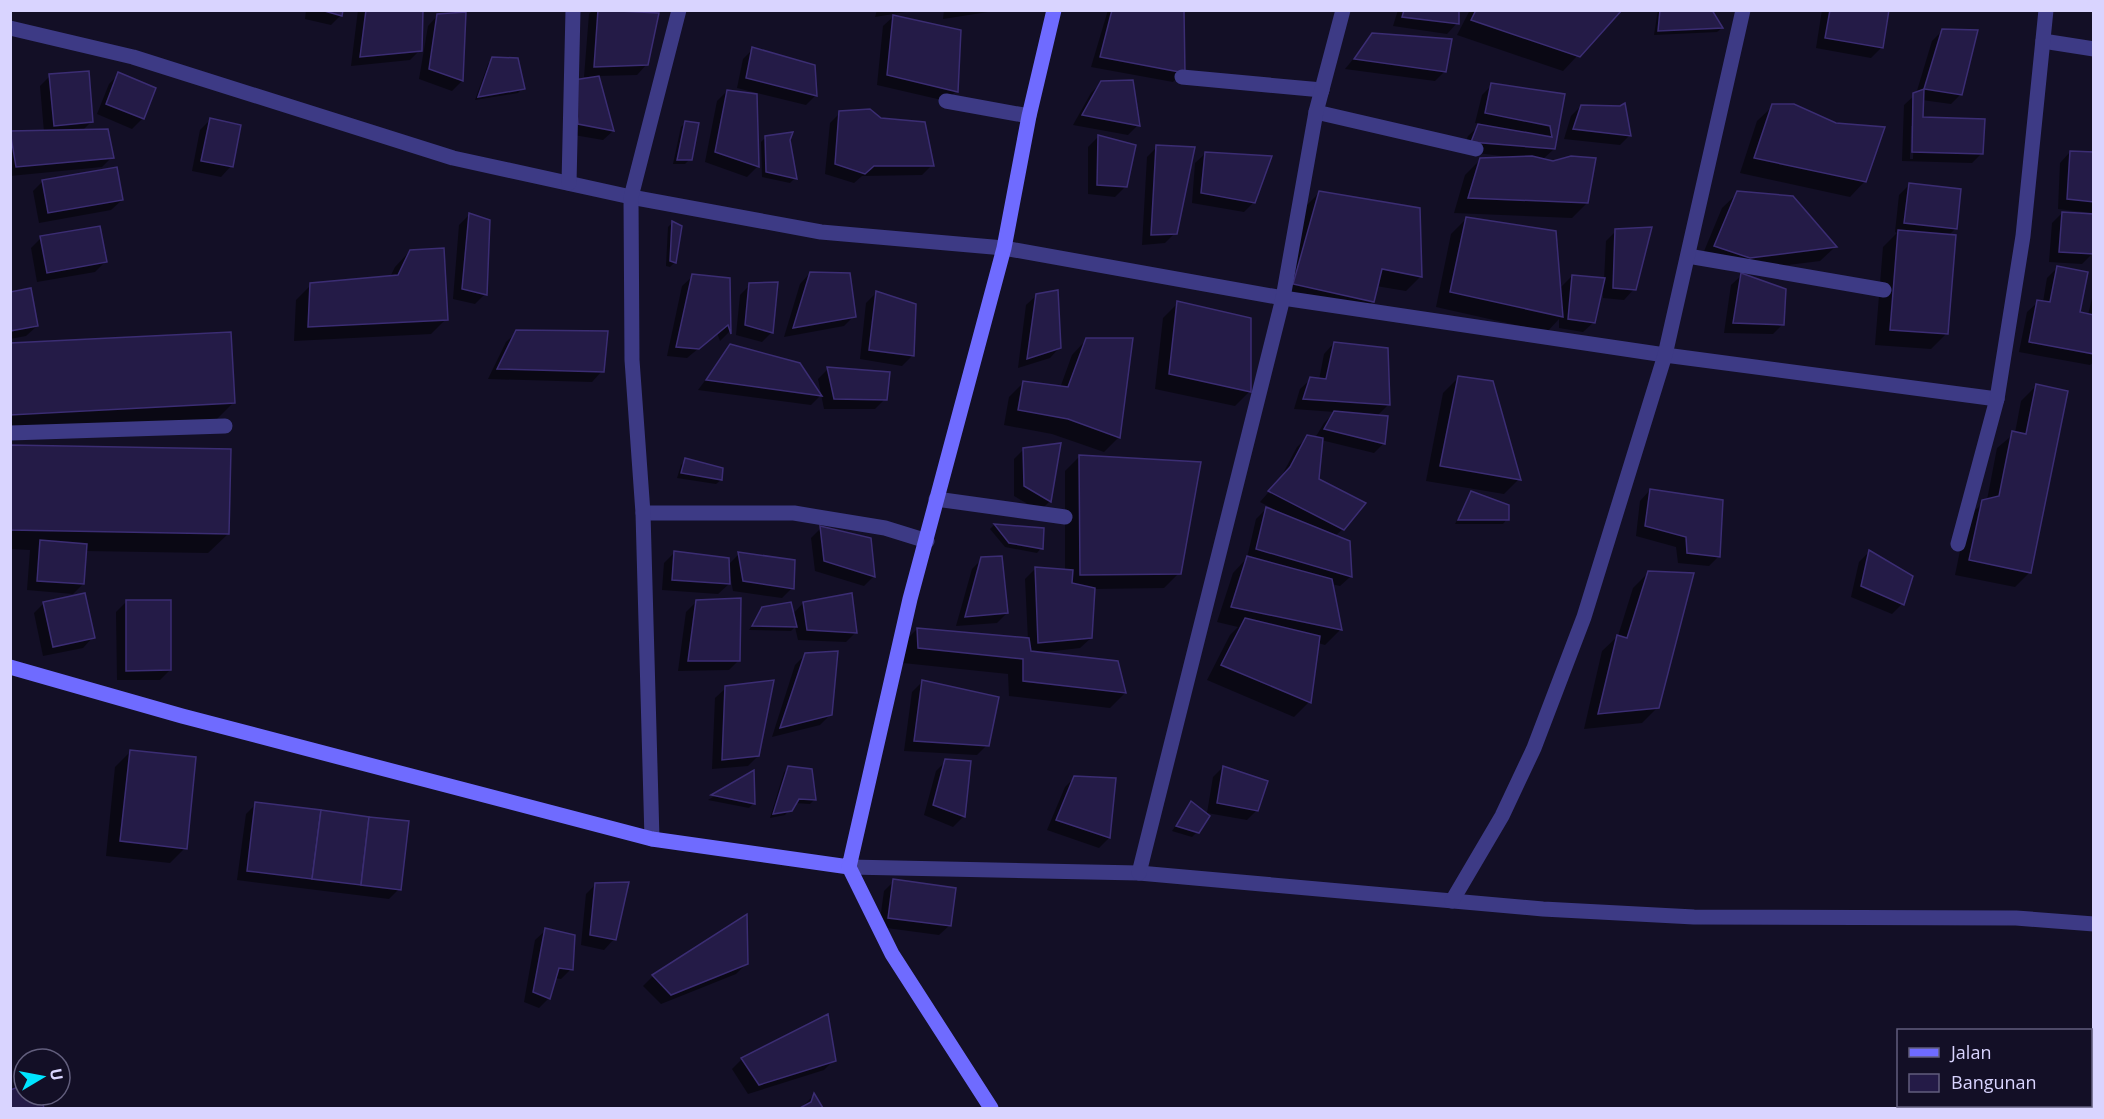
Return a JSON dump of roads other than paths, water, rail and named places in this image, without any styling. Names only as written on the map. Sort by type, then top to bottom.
[{"type":"main road","points":[[992,1108],[892,954],[849,867],[910,599],[1004,248],[1029,116],[1054,10]]},
{"type":"main road","points":[[10,667],[182,716],[652,839],[849,867]]},
{"type":"street","points":[[568,183],[573,10]]},
{"type":"street","points":[[652,839],[643,513],[632,360],[631,197],[678,10]]},
{"type":"street","points":[[1139,873],[1283,297],[1316,112],[1343,10]]},
{"type":"street","points":[[1452,901],[1502,816],[1553,701],[1584,617],[1665,355],[1743,10]]},
{"type":"street","points":[[1958,544],[1997,399],[2023,236],[2046,10]]},
{"type":"street","points":[[10,28],[133,57],[453,158],[631,197],[821,232],[1004,248],[1283,297],[1665,355],[1997,399]]},
{"type":"street","points":[[2043,41],[2094,49]]},
{"type":"street","points":[[1182,77],[1322,90]]},
{"type":"street","points":[[946,101],[1029,116]]},
{"type":"street","points":[[1316,112],[1476,148]]},
{"type":"street","points":[[1688,256],[1884,290]]},
{"type":"street","points":[[10,433],[225,426]]},
{"type":"street","points":[[936,499],[1065,517]]},
{"type":"street","points":[[643,513],[794,513],[885,528],[927,541]]},
{"type":"street","points":[[849,867],[1139,873],[1452,901],[1694,917],[2016,918],[2094,924]]}]
